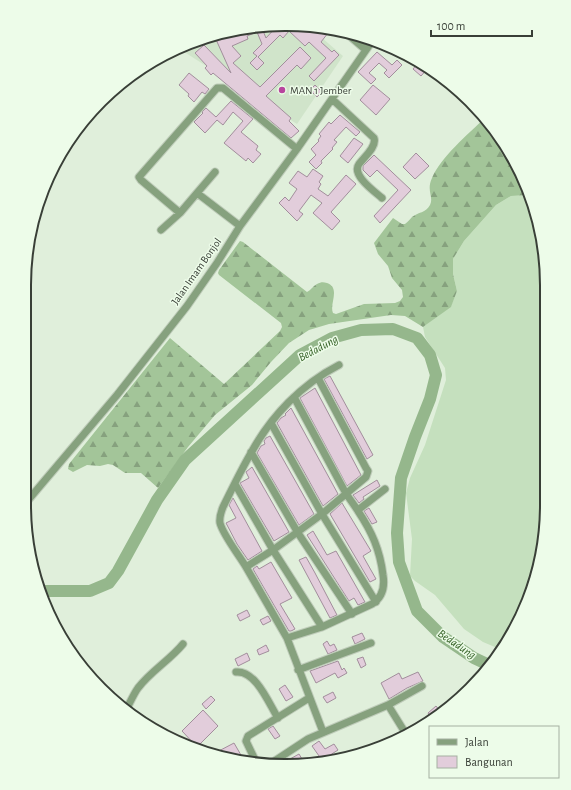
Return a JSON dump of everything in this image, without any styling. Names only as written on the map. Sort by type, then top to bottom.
[{"type":"street","points":[[356,42],[366,50]]},
{"type":"street","name":"Jalan Imam Bonjol","points":[[31,497],[150,354],[217,264],[240,226],[297,149],[369,46]]},
{"type":"street","points":[[180,212],[139,177],[217,88],[223,88],[297,149]]},
{"type":"street","points":[[332,99],[374,138],[374,146],[358,164],[357,171],[361,179],[382,198]]},
{"type":"street","points":[[161,230],[180,212],[215,172]]},
{"type":"street","points":[[197,193],[240,226]]},
{"type":"street","points":[[323,732],[287,638],[222,529],[220,514],[251,452],[271,423],[294,397],[318,378],[339,365]]},
{"type":"street","points":[[246,567],[298,533],[366,477],[368,471],[318,378]]},
{"type":"street","points":[[287,638],[322,627],[376,602],[384,588],[382,563],[377,543],[358,510],[346,494],[294,397]]},
{"type":"street","points":[[271,423],[322,514],[376,602]]},
{"type":"street","points":[[251,452],[298,533],[352,614]]},
{"type":"street","points":[[235,484],[273,550],[322,627]]},
{"type":"street","points":[[358,510],[385,489]]},
{"type":"street","points":[[129,705],[139,687],[177,652],[183,644]]},
{"type":"street","points":[[298,670],[371,644]]},
{"type":"street","points":[[236,672],[242,671],[253,678],[278,718]]},
{"type":"street","points":[[278,759],[301,743],[323,732],[388,705],[422,686]]},
{"type":"street","points":[[254,757],[247,744],[246,739],[248,736],[309,698]]},
{"type":"street","points":[[388,705],[404,730]]},
{"type":"shaded area","name":"MAN 1 Jember","points":[[286,31],[316,33],[343,56],[297,124],[184,52],[220,40],[252,33]]},
{"type":"shaded area","points":[[523,195],[531,220],[538,252],[540,286],[540,504],[538,538],[531,570],[521,602],[506,632],[496,647],[483,642],[464,629],[435,595],[410,576],[412,539],[406,493],[410,478],[425,445],[446,380],[445,368],[425,337],[423,327],[451,306],[457,291],[453,274],[453,259],[464,241],[496,205],[511,196]]},
{"type":"green space","points":[[480,122],[506,158],[523,195],[511,196],[496,205],[464,241],[453,259],[453,274],[457,291],[451,307],[423,327],[405,316],[391,315],[329,324],[309,330],[289,343],[252,385],[215,415],[188,447],[158,488],[141,473],[125,473],[113,465],[87,465],[73,472],[68,469],[69,464],[170,338],[224,384],[280,331],[282,327],[281,323],[218,273],[240,241],[307,292],[322,282],[331,285],[334,292],[332,305],[333,313],[336,314],[364,304],[395,303],[400,301],[403,297],[402,290],[392,278],[388,266],[378,254],[374,243],[393,218],[402,224],[405,224],[412,217],[428,208],[431,202],[430,183],[432,178],[448,154]]},
{"type":"building","points":[[289,31],[283,38],[280,35],[258,57],[264,63],[257,70],[250,63],[257,56],[253,53],[262,44],[257,33],[264,32],[266,38],[272,32]]},
{"type":"building","points":[[289,31],[327,34],[321,42],[332,52],[334,50],[339,55],[314,81],[309,76],[326,58],[309,42],[305,46]]},
{"type":"building","points":[[255,33],[247,36],[248,39],[232,46],[241,56],[233,63],[260,87],[300,47],[311,58],[301,69],[297,65],[266,96],[291,118],[289,121],[299,131],[291,138],[213,73],[211,75],[205,68],[207,66],[195,53],[204,45],[231,73],[217,41]]},
{"type":"building","points":[[377,52],[392,65],[397,60],[402,65],[389,78],[384,73],[387,70],[379,63],[369,73],[376,79],[371,84],[358,72]]},
{"type":"building","points":[[415,66],[424,72],[421,76],[413,69]]},
{"type":"building","points":[[189,73],[209,89],[205,94],[202,92],[194,102],[188,96],[189,94],[179,85]]},
{"type":"building","points":[[315,85],[322,92],[317,97],[310,90]]},
{"type":"building","points":[[373,85],[390,99],[376,115],[360,100]]},
{"type":"building","points":[[231,101],[253,119],[241,132],[258,146],[256,150],[261,154],[253,163],[248,158],[246,161],[224,143],[243,121],[233,112],[223,125],[217,120],[205,133],[194,122],[206,108],[216,117]]},
{"type":"building","points":[[340,115],[360,132],[356,136],[346,127],[334,140],[337,142],[332,148],[333,149],[321,161],[322,163],[316,169],[309,162],[316,155],[311,149],[319,141],[318,140],[321,136],[319,134],[329,122],[331,124]]},
{"type":"building","points":[[354,138],[363,144],[348,163],[340,156]]},
{"type":"building","points":[[416,153],[429,166],[415,179],[403,167]]},
{"type":"building","points":[[374,155],[411,190],[380,223],[374,216],[398,190],[377,170],[370,177],[363,170],[363,166]]},
{"type":"building","points":[[313,169],[323,176],[319,182],[321,184],[318,189],[328,196],[346,175],[356,184],[331,212],[340,221],[332,230],[313,213],[322,203],[311,195],[299,211],[303,214],[297,221],[279,203],[285,197],[289,201],[297,189],[289,183],[298,171],[307,177]]},
{"type":"building","points":[[330,376],[373,455],[367,459],[324,379]]},
{"type":"building","points":[[315,388],[361,475],[347,486],[300,398]]},
{"type":"building","points":[[291,408],[338,494],[323,506],[277,423]]},
{"type":"building","points":[[270,436],[314,514],[299,525],[257,453],[261,446],[265,444],[264,441],[266,438]]},
{"type":"building","points":[[252,467],[289,532],[274,541],[240,483],[249,478],[246,472]]},
{"type":"building","points":[[377,480],[380,486],[363,497],[364,499],[359,503],[353,495]]},
{"type":"building","points":[[233,498],[262,551],[248,560],[237,544],[226,523],[236,518],[229,505]]},
{"type":"building","points":[[342,503],[371,551],[363,556],[376,579],[370,582],[330,514]]},
{"type":"building","points":[[369,508],[377,522],[372,524],[364,511]]},
{"type":"building","points":[[313,531],[327,555],[336,551],[365,602],[358,605],[354,598],[349,601],[307,535]]},
{"type":"building","points":[[306,557],[337,615],[330,618],[299,560]]},
{"type":"building","points":[[271,562],[292,598],[280,604],[295,629],[291,631],[289,631],[253,569],[257,566],[259,569]]},
{"type":"building","points":[[247,610],[250,616],[240,621],[237,615]]},
{"type":"building","points":[[268,616],[271,621],[263,625],[260,620]]},
{"type":"building","points":[[362,633],[365,639],[355,644],[352,637]]},
{"type":"building","points":[[327,641],[330,646],[334,644],[337,650],[328,654],[323,644]]},
{"type":"building","points":[[266,645],[269,651],[259,655],[257,650]]},
{"type":"building","points":[[247,653],[250,660],[238,666],[235,659]]},
{"type":"building","points":[[363,657],[366,665],[361,668],[357,659]]},
{"type":"building","points":[[338,661],[342,670],[344,668],[347,673],[338,678],[335,673],[316,683],[310,671]]},
{"type":"building","points":[[418,672],[423,681],[407,688],[389,699],[381,683],[399,673],[402,679]]},
{"type":"building","points":[[285,685],[293,697],[286,701],[279,689]]},
{"type":"building","points":[[333,692],[336,698],[327,703],[323,697]]},
{"type":"building","points":[[211,696],[215,700],[206,709],[202,704]]},
{"type":"building","points":[[436,706],[438,708],[429,715],[428,713]]},
{"type":"building","points":[[203,710],[218,726],[200,744],[191,741],[182,731]]},
{"type":"building","points":[[273,726],[280,736],[275,739],[268,729]]},
{"type":"building","points":[[319,741],[325,749],[334,744],[338,750],[330,755],[320,757],[312,746]]},
{"type":"building","points":[[234,743],[241,755],[236,754],[220,750]]},
{"type":"building","points":[[299,754],[301,758],[291,759]]},
{"type":"waterway","name":"Bedadung","points":[[47,591],[90,591],[109,583],[118,571],[157,500],[185,460],[300,355],[332,338],[361,330],[393,329],[417,338],[430,355],[436,375],[430,399],[401,478],[397,533],[399,562],[417,611],[443,637],[474,658],[484,663]]},
{"type":"place","name":"MAN 1 Jember","points":[[282,90]]}]
